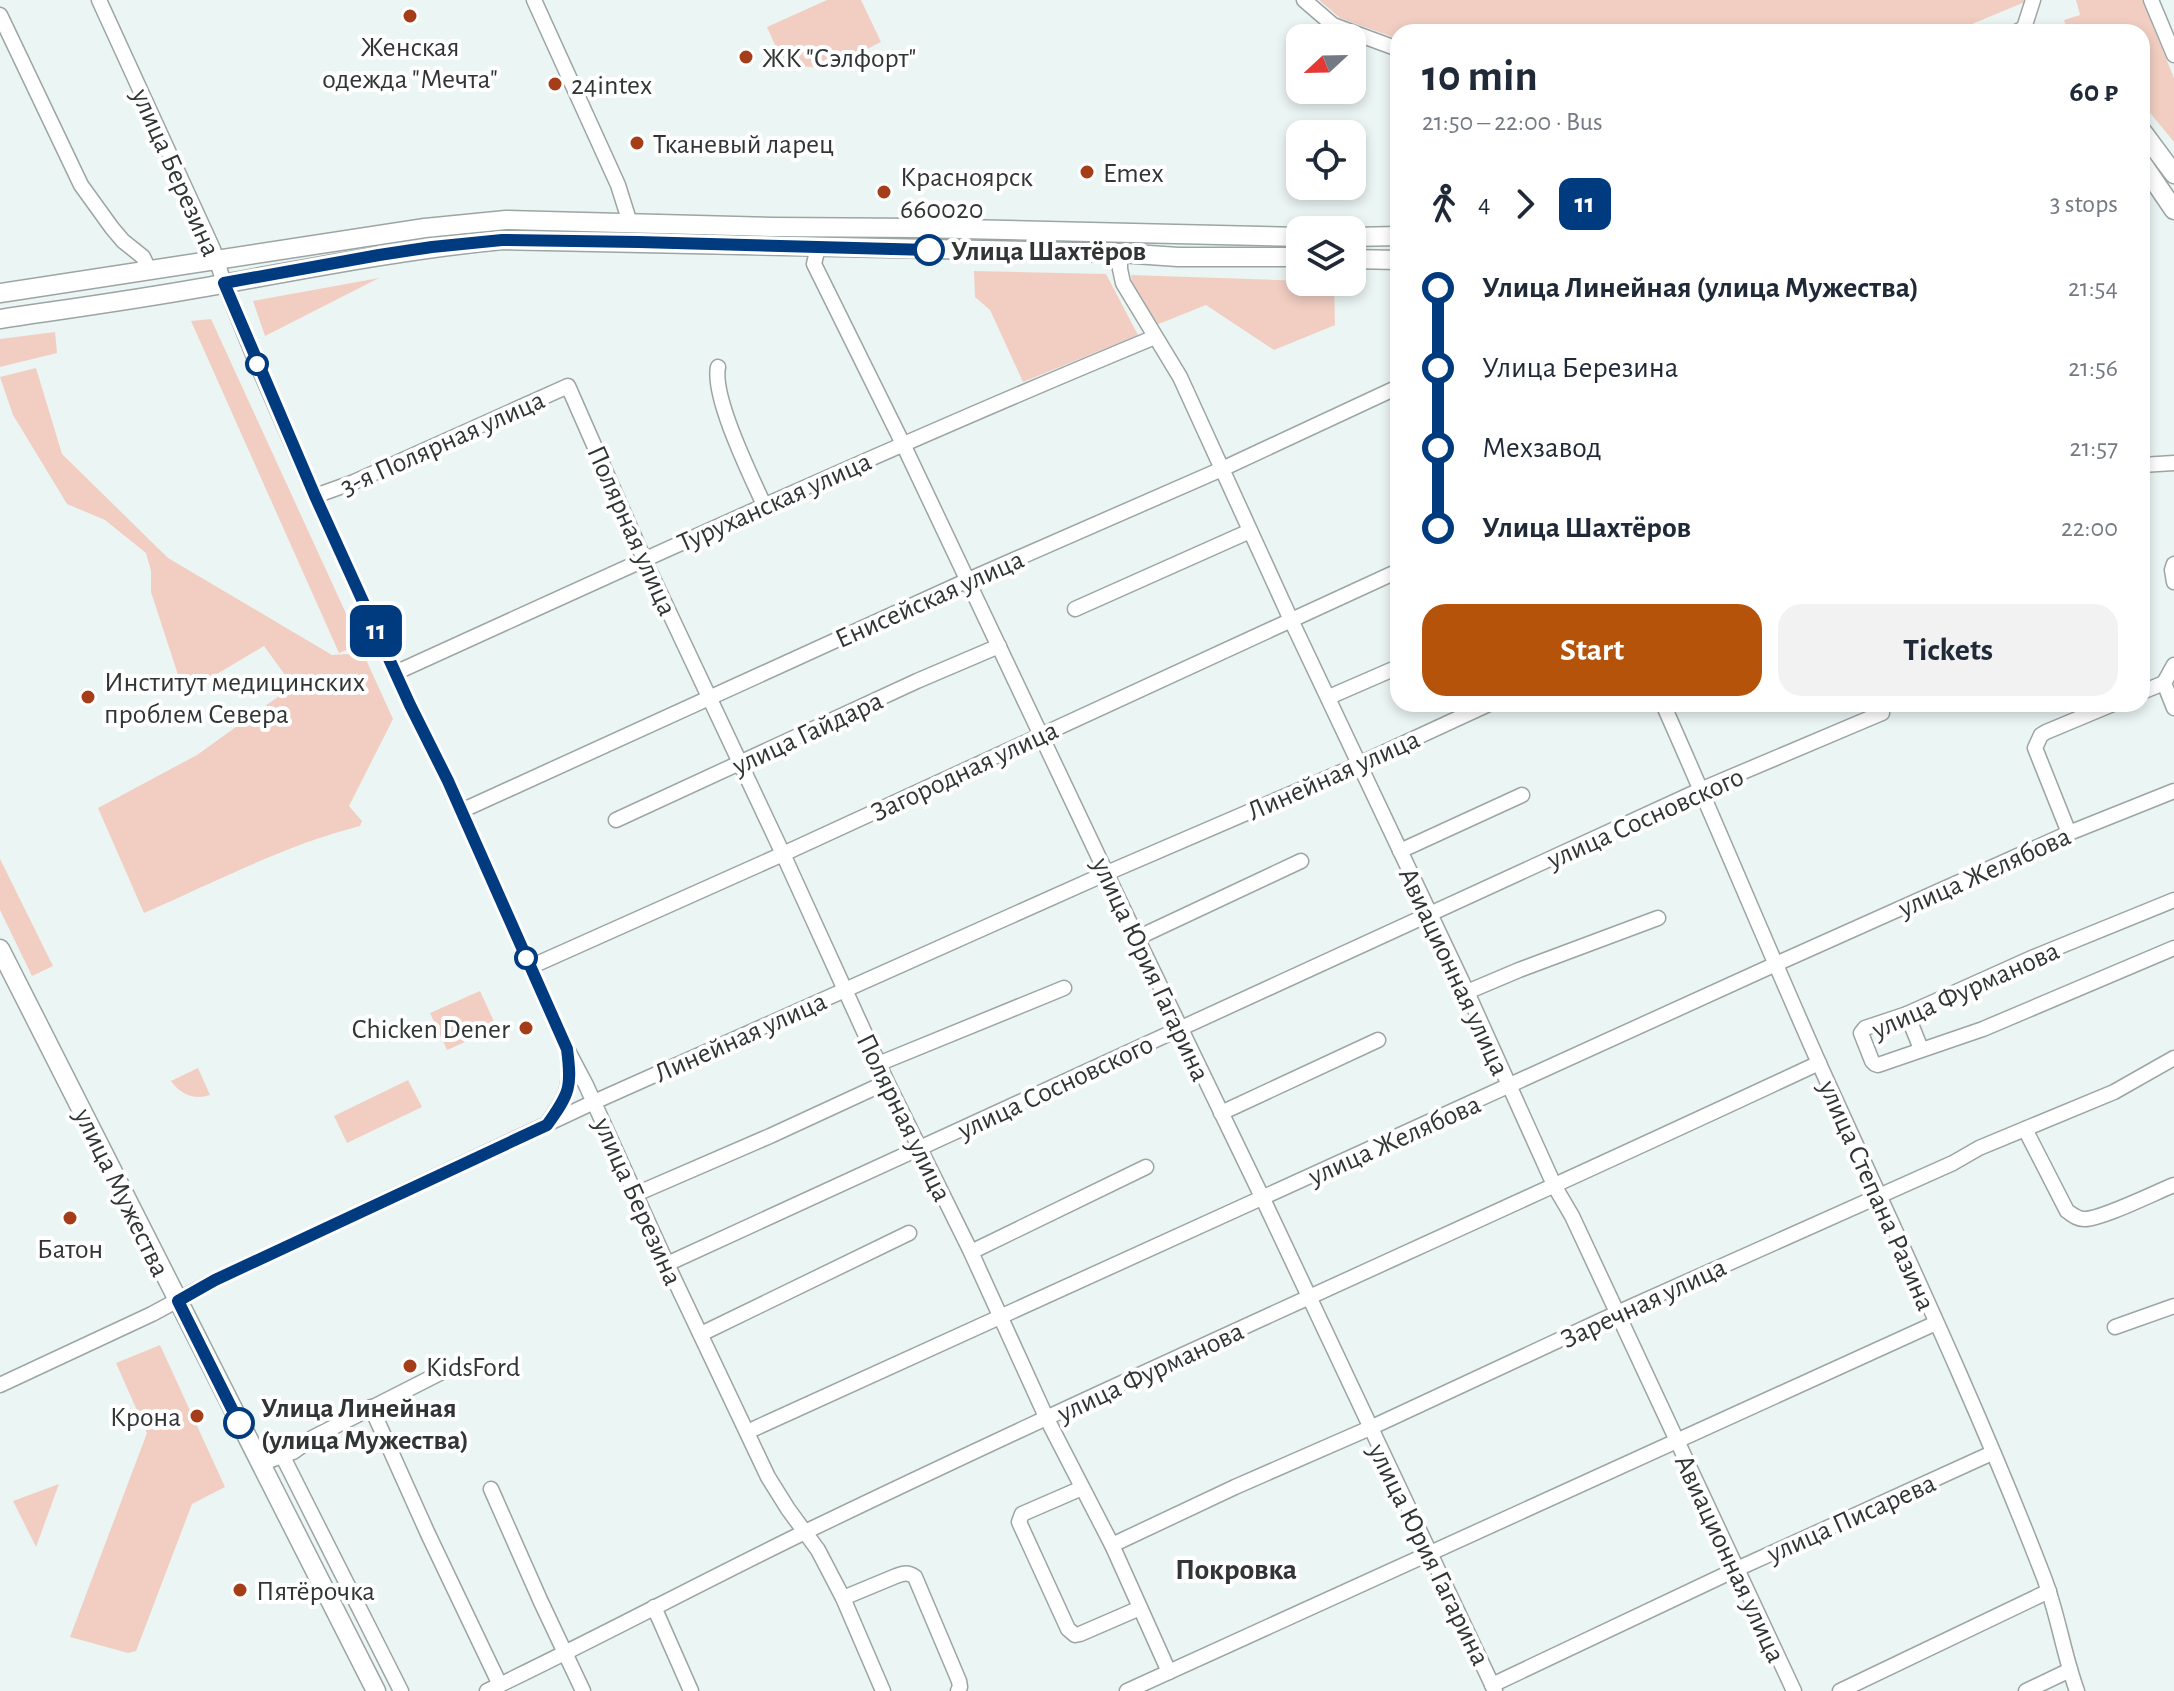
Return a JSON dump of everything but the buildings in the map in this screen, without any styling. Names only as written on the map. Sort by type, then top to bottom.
[{"type":"main road","points":[[2150,142],[2174,174]]},
{"type":"main road","points":[[2150,175],[2174,210]]},
{"type":"main road","points":[[0,293],[425,228],[506,220],[1286,237]]},
{"type":"main road","points":[[1366,237],[1390,236]]},
{"type":"main road","points":[[0,319],[379,255],[502,240],[1286,257]]},
{"type":"main road","points":[[1366,259],[1390,260]]},
{"type":"main road","name":"улица Мужества","points":[[0,949],[376,1691]]},
{"type":"street","name":"улица Березина","points":[[99,0],[180,173],[315,496],[567,1049],[768,1477],[818,1550],[843,1598],[883,1691]]},
{"type":"street","points":[[534,0],[618,185],[630,223]]},
{"type":"street","points":[[1304,0],[1333,25],[1390,46]]},
{"type":"street","points":[[2025,24],[2033,0]]},
{"type":"street","points":[[2151,0],[2174,55]]},
{"type":"street","points":[[2162,0],[2168,37]]},
{"type":"street","points":[[0,15],[81,185],[123,241],[143,257],[149,270]]},
{"type":"street","name":"улица Юрия Гагарина","points":[[818,247],[814,264],[968,580],[1494,1688]]},
{"type":"street","name":"Авиационная улица","points":[[1120,253],[1123,283],[1180,377],[1555,1187],[1572,1216],[1794,1691]]},
{"type":"street","name":"Туруханская улица","points":[[395,673],[975,411],[1155,337]]},
{"type":"street","points":[[718,367],[716,381],[731,429],[764,505]]},
{"type":"street","name":"3-я Полярная улица","points":[[315,496],[354,482],[568,386]]},
{"type":"street","name":"Полярная улица","points":[[568,386],[644,559],[878,1064],[971,1252],[1047,1419],[1112,1545],[1169,1672]]},
{"type":"street","name":"Енисейская улица","points":[[461,811],[1390,391]]},
{"type":"street","points":[[2150,464],[2174,463]]},
{"type":"street","points":[[1075,609],[1250,531]]},
{"type":"street","points":[[2174,564],[2174,582]]},
{"type":"street","name":"Загородная улица","points":[[530,967],[1390,575]]},
{"type":"street","name":"улица Гайдара","points":[[616,820],[999,646]]},
{"type":"street","points":[[2150,689],[2164,683],[2174,665]]},
{"type":"street","points":[[1329,697],[1390,670]]},
{"type":"street","points":[[2164,683],[2174,708]]},
{"type":"street","name":"Линейная улица","points":[[0,1385],[594,1102],[1471,712]]},
{"type":"street","name":"улица Степана Разина","points":[[1666,712],[1992,1453],[2049,1591],[2077,1691]]},
{"type":"street","points":[[2069,833],[2035,748],[2046,732],[2094,712]]},
{"type":"street","name":"улица Сосновского","points":[[667,1264],[1700,790],[1882,713]]},
{"type":"street","name":"улица Желябова","points":[[747,1432],[1776,964],[2069,833],[2174,791]]},
{"type":"street","points":[[1400,851],[1522,795]]},
{"type":"street","points":[[1137,938],[1301,861]]},
{"type":"street","name":"улица Фурманова","points":[[2174,900],[1861,1033],[1872,1061],[1878,1065],[1983,1029],[2174,948]]},
{"type":"street","points":[[1467,992],[1658,918]]},
{"type":"street","points":[[878,1064],[1064,988]]},
{"type":"street","points":[[1907,1014],[1921,1049]]},
{"type":"street","points":[[1221,1113],[1378,1040]]},
{"type":"street","points":[[547,1125],[568,1092],[567,1049]]},
{"type":"street","name":"Заречная улица","points":[[1112,1545],[1953,1163],[1979,1148],[2114,1092],[2174,1058]]},
{"type":"street","name":"улица Фурманова","points":[[494,1688],[806,1532],[1819,1063]]},
{"type":"street","points":[[636,1194],[887,1082]]},
{"type":"street","points":[[2025,1129],[2067,1211],[2075,1217],[2090,1219],[2174,1185]]},
{"type":"street","points":[[971,1252],[1146,1167]]},
{"type":"street","points":[[701,1334],[909,1233]]},
{"type":"street","points":[[2115,1327],[2174,1306]]},
{"type":"street","points":[[1127,1691],[1936,1323]]},
{"type":"street","points":[[260,1464],[293,1452],[314,1437],[446,1370]]},
{"type":"street","points":[[371,1407],[494,1688]]},
{"type":"street","name":"улица Писарева","points":[[1494,1688],[1737,1569],[1992,1453]]},
{"type":"street","points":[[283,1457],[401,1691]]},
{"type":"street","points":[[1082,1488],[1019,1518],[1068,1629],[1075,1635],[1080,1634],[1140,1608]]},
{"type":"street","points":[[491,1489],[583,1691]]},
{"type":"street","points":[[843,1598],[904,1573],[915,1577],[959,1681],[958,1691]]},
{"type":"street","points":[[1840,1691],[2049,1591]]},
{"type":"street","points":[[654,1607],[691,1691]]},
{"type":"street","points":[[2026,1691],[2070,1670]]},
{"type":"shaded area","points":[[827,0],[861,0],[881,42],[827,69],[802,66],[780,56],[767,27]]},
{"type":"shaded area","points":[[1319,0],[2025,2],[1972,24],[1390,24],[1390,36],[1366,27],[1366,24],[1340,18]]},
{"type":"shaded area","points":[[2076,0],[2142,0],[2174,78],[2174,142],[2150,113],[2150,24],[2065,24],[2064,20],[2080,15]]},
{"type":"shaded area","points":[[974,271],[1106,274],[1138,335],[1023,382],[990,310],[975,297]]},
{"type":"shaded area","points":[[1131,275],[1286,280],[1286,296],[1334,296],[1335,325],[1274,350],[1206,305],[1156,325],[1132,285]]},
{"type":"shaded area","points":[[379,278],[265,336],[253,301]]},
{"type":"shaded area","points":[[211,319],[360,644],[339,653],[191,321]]},
{"type":"shaded area","points":[[55,332],[57,353],[0,367],[0,339]]},
{"type":"shaded area","points":[[36,368],[62,454],[168,558],[332,655],[363,653],[393,719],[349,806],[362,821],[360,826],[277,854],[144,913],[98,808],[197,755],[293,686],[264,646],[190,690],[180,681],[151,592],[151,571],[146,553],[105,520],[67,504],[13,415],[0,377]]},
{"type":"shaded area","points":[[0,859],[53,966],[32,976],[0,910]]},
{"type":"shaded area","points":[[480,991],[497,1028],[447,1050],[430,1013]]},
{"type":"shaded area","points":[[198,1068],[210,1095],[188,1095],[171,1081]]},
{"type":"shaded area","points":[[408,1080],[422,1107],[347,1143],[334,1116]]},
{"type":"shaded area","points":[[160,1345],[225,1487],[192,1504],[136,1651],[128,1653],[70,1637],[147,1433],[116,1363]]},
{"type":"shaded area","points":[[59,1484],[36,1547],[13,1501]]},
{"type":"bus line","name":"11","points":[[239,1423],[178,1301],[215,1280],[547,1125],[568,1092],[570,1076],[567,1049],[448,781],[315,496],[224,283],[379,255],[502,240],[929,250]]},
{"type":"place","name":"Женская одежда \"Мечта\"","points":[[410,16]]},
{"type":"place","name":"ЖК \"Сэлфорт\"","points":[[746,57]]},
{"type":"place","name":"24intex","points":[[555,84]]},
{"type":"place","name":"Тканевый ларец","points":[[637,143]]},
{"type":"place","name":"Emex","points":[[1087,172]]},
{"type":"place","name":"Красноярск 660020","points":[[884,192]]},
{"type":"place","name":"Улица Шахтёров","points":[[929,250]]},
{"type":"place","name":"Институт медицинских проблем Севера","points":[[88,697]]},
{"type":"place","name":"Chicken Dener","points":[[526,1028]]},
{"type":"place","name":"Батон","points":[[70,1218]]},
{"type":"place","name":"KidsFord","points":[[410,1366]]},
{"type":"place","name":"Крона","points":[[197,1416]]},
{"type":"place","name":"Улица Линейная (улица Мужества)","points":[[239,1423]]},
{"type":"place","name":"Пятёрочка","points":[[240,1590]]},
{"type":"district","name":"Покровка","points":[[1236,1569]]}]
